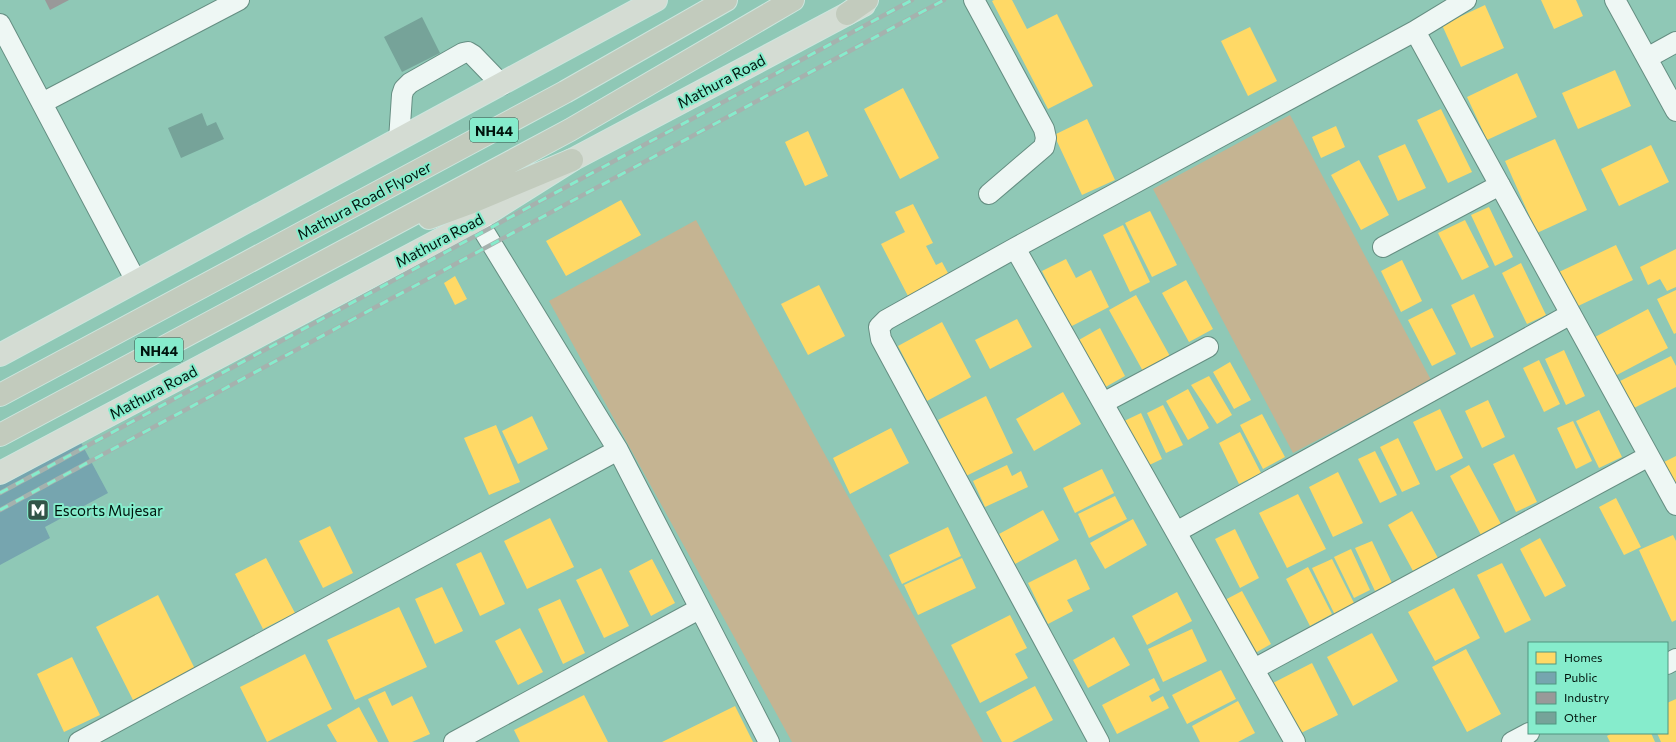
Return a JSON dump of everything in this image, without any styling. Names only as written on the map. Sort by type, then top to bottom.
[{"type":"highway","name":"Mathura Road Flyover","points":[[0,395],[565,92],[726,0]]},
{"type":"highway","name":"NH44","points":[[0,435],[570,130],[793,0]]},
{"type":"highway","points":[[847,14],[867,0]]},
{"type":"highway","points":[[357,244],[467,204],[572,160]]},
{"type":"main road","points":[[0,356],[502,85],[656,0]]},
{"type":"main road","name":"Mathura Road","points":[[0,473],[477,220],[572,160],[874,0]]},
{"type":"street","points":[[42,103],[239,0]]},
{"type":"street","points":[[974,0],[1044,129],[1046,138],[1044,147],[989,194]]},
{"type":"street","points":[[1099,742],[881,339],[879,327],[886,320],[1015,248],[1415,31],[1466,0]]},
{"type":"street","points":[[1615,0],[1676,111]]},
{"type":"street","points":[[0,24],[136,282]]},
{"type":"street","points":[[1415,31],[1676,505]]},
{"type":"street","points":[[1647,58],[1676,42]]},
{"type":"street","points":[[399,140],[402,95],[404,89],[410,83],[463,53],[468,52],[473,55],[502,85]]},
{"type":"street","points":[[1383,247],[1500,185]]},
{"type":"street","points":[[477,220],[618,450],[769,742]]},
{"type":"street","points":[[1015,248],[1295,742]]},
{"type":"street","points":[[1176,532],[1571,314]]},
{"type":"street","points":[[1103,403],[1208,347]]},
{"type":"street","points":[[79,742],[618,450]]},
{"type":"street","points":[[1254,669],[1649,456]]},
{"type":"street","points":[[454,742],[699,609]]},
{"type":"street","points":[[1512,742],[1528,734]]},
{"type":"shaded area","points":[[1290,115],[1431,380],[1293,453],[1153,189]]},
{"type":"shaded area","points":[[696,220],[983,742],[792,742],[549,301]]},
{"type":"building: Homes","points":[[1012,0],[1027,29],[1057,14],[1093,86],[1048,109],[992,1]]},
{"type":"building: Homes","points":[[1541,0],[1576,0],[1583,16],[1554,29]]},
{"type":"building: Homes","points":[[1485,5],[1504,48],[1461,67],[1442,25]]},
{"type":"building: Homes","points":[[1250,27],[1277,81],[1248,96],[1221,41]]},
{"type":"building: Homes","points":[[1615,70],[1631,106],[1578,129],[1562,93]]},
{"type":"building: Homes","points":[[1517,73],[1537,117],[1487,140],[1467,97]]},
{"type":"building: Homes","points":[[903,88],[939,158],[900,179],[864,109]]},
{"type":"building: Homes","points":[[1441,109],[1472,172],[1448,183],[1417,120]]},
{"type":"building: Homes","points":[[1087,119],[1115,180],[1082,195],[1054,135]]},
{"type":"building: Homes","points":[[1336,126],[1345,147],[1321,158],[1312,137]]},
{"type":"building: Homes","points":[[808,131],[828,176],[805,186],[785,142]]},
{"type":"building: Homes","points":[[1555,139],[1587,210],[1537,233],[1505,161]]},
{"type":"building: Homes","points":[[1405,144],[1426,188],[1398,201],[1378,156]]},
{"type":"building: Homes","points":[[1651,145],[1669,182],[1619,206],[1601,169]]},
{"type":"building: Homes","points":[[1359,160],[1389,215],[1361,230],[1331,175]]},
{"type":"building: Homes","points":[[621,200],[641,235],[566,276],[546,241]]},
{"type":"building: Homes","points":[[913,204],[933,243],[926,246],[936,265],[942,262],[949,275],[908,296],[881,244],[905,232],[895,212]]},
{"type":"building: Homes","points":[[1489,207],[1513,257],[1495,266],[1471,215]]},
{"type":"building: Homes","points":[[1150,211],[1177,265],[1152,277],[1125,223]]},
{"type":"building: Homes","points":[[1465,220],[1489,267],[1462,280],[1438,233]]},
{"type":"building: Homes","points":[[1123,225],[1150,282],[1130,292],[1103,235]]},
{"type":"building: Homes","points":[[1616,245],[1633,280],[1576,307],[1559,272]]},
{"type":"building: Homes","points":[[1676,249],[1676,287],[1667,291],[1660,279],[1648,285],[1640,267]]},
{"type":"building: Homes","points":[[1066,259],[1076,278],[1091,270],[1109,307],[1070,327],[1042,271]]},
{"type":"building: Homes","points":[[1402,260],[1422,301],[1401,312],[1381,271]]},
{"type":"building: Homes","points":[[1521,263],[1546,315],[1527,324],[1502,273]]},
{"type":"building: Homes","points":[[455,276],[467,299],[455,305],[444,283]]},
{"type":"building: Homes","points":[[1186,280],[1213,329],[1189,342],[1162,293]]},
{"type":"building: Homes","points":[[819,285],[845,336],[808,355],[781,304]]},
{"type":"building: Homes","points":[[1676,290],[1676,333],[1674,334],[1657,299]]},
{"type":"building: Homes","points":[[1474,294],[1494,337],[1471,348],[1451,305]]},
{"type":"building: Homes","points":[[1136,295],[1171,358],[1144,373],[1109,310]]},
{"type":"building: Homes","points":[[1432,308],[1456,354],[1432,366],[1408,320]]},
{"type":"building: Homes","points":[[1648,309],[1668,348],[1615,376],[1595,337]]},
{"type":"building: Homes","points":[[1017,319],[1032,347],[990,369],[975,340]]},
{"type":"building: Homes","points":[[942,322],[971,377],[927,401],[898,346]]},
{"type":"building: Homes","points":[[1100,328],[1125,376],[1102,389],[1077,341]]},
{"type":"building: Homes","points":[[1564,350],[1585,396],[1566,405],[1545,359]]},
{"type":"building: Homes","points":[[1671,356],[1676,366],[1676,387],[1634,408],[1620,381]]},
{"type":"building: Homes","points":[[1539,360],[1560,404],[1544,412],[1523,368]]},
{"type":"building: Homes","points":[[1230,362],[1251,400],[1234,409],[1213,372]]},
{"type":"building: Homes","points":[[1209,376],[1232,415],[1217,424],[1191,385]]},
{"type":"building: Homes","points":[[1188,389],[1209,428],[1188,440],[1166,401]]},
{"type":"building: Homes","points":[[1063,392],[1081,424],[1034,451],[1016,419]]},
{"type":"building: Homes","points":[[986,396],[1013,453],[966,476],[938,420]]},
{"type":"building: Homes","points":[[1488,400],[1505,437],[1482,448],[1465,411]]},
{"type":"building: Homes","points":[[1163,405],[1183,445],[1166,453],[1147,413]]},
{"type":"building: Homes","points":[[1440,409],[1463,458],[1436,471],[1413,422]]},
{"type":"building: Homes","points":[[1599,410],[1622,457],[1599,468],[1576,421]]},
{"type":"building: Homes","points":[[1141,413],[1162,459],[1143,468],[1122,422]]},
{"type":"building: Homes","points":[[1262,414],[1285,457],[1263,469],[1240,425]]},
{"type":"building: Homes","points":[[532,416],[548,449],[518,464],[502,431]]},
{"type":"building: Homes","points":[[1573,421],[1592,461],[1576,469],[1557,428]]},
{"type":"building: Homes","points":[[496,425],[520,482],[489,495],[464,438]]},
{"type":"building: Homes","points":[[891,428],[909,463],[850,494],[833,458]]},
{"type":"building: Homes","points":[[1240,432],[1261,473],[1239,484],[1219,443]]},
{"type":"building: Homes","points":[[1398,438],[1420,484],[1402,492],[1380,447]]},
{"type":"building: Homes","points":[[1375,451],[1397,495],[1380,503],[1358,459]]},
{"type":"building: Homes","points":[[1514,454],[1537,502],[1516,512],[1493,464]]},
{"type":"building: Homes","points":[[1676,456],[1676,492],[1662,463]]},
{"type":"building: Homes","points":[[1007,465],[1012,476],[1021,471],[1028,487],[985,507],[973,481]]},
{"type":"building: Homes","points":[[1469,465],[1501,524],[1481,535],[1450,476]]},
{"type":"building: Homes","points":[[1102,469],[1114,493],[1075,513],[1063,488]]},
{"type":"building: Homes","points":[[1338,472],[1363,523],[1333,537],[1309,487]]},
{"type":"building: Homes","points":[[1298,494],[1326,549],[1287,568],[1259,513]]},
{"type":"building: Homes","points":[[1115,496],[1127,519],[1089,538],[1078,514]]},
{"type":"building: Homes","points":[[1616,498],[1641,547],[1624,555],[1599,507]]},
{"type":"building: Homes","points":[[1043,510],[1059,540],[1015,564],[999,534]]},
{"type":"building: Homes","points":[[1412,511],[1438,558],[1413,571],[1388,525]]},
{"type":"building: Homes","points":[[550,518],[574,567],[527,589],[504,541]]},
{"type":"building: Homes","points":[[1133,519],[1147,545],[1105,569],[1090,543]]},
{"type":"building: Homes","points":[[330,526],[353,573],[323,588],[299,541]]},
{"type":"building: Homes","points":[[948,527],[961,556],[902,584],[889,555]]},
{"type":"building: Homes","points":[[1235,529],[1259,578],[1240,588],[1215,539]]},
{"type":"building: Homes","points":[[1673,535],[1676,541],[1676,620],[1672,622],[1639,550]]},
{"type":"building: Homes","points":[[1540,538],[1566,586],[1545,597],[1520,549]]},
{"type":"building: Homes","points":[[1372,541],[1392,583],[1375,591],[1355,548]]},
{"type":"building: Homes","points":[[1351,549],[1370,590],[1354,598],[1334,557]]},
{"type":"building: Homes","points":[[481,552],[505,604],[480,616],[456,564]]},
{"type":"building: Homes","points":[[266,558],[295,613],[263,629],[235,574]]},
{"type":"building: Homes","points":[[962,558],[976,588],[918,615],[904,585]]},
{"type":"building: Homes","points":[[652,559],[675,603],[651,616],[629,571]]},
{"type":"building: Homes","points":[[1076,559],[1090,589],[1067,600],[1073,611],[1048,624],[1028,583]]},
{"type":"building: Homes","points":[[1332,559],[1355,605],[1335,615],[1312,568]]},
{"type":"building: Homes","points":[[1502,563],[1531,620],[1505,633],[1477,575]]},
{"type":"building: Homes","points":[[1308,567],[1332,614],[1310,626],[1286,579]]},
{"type":"building: Homes","points":[[601,568],[629,626],[604,638],[576,580]]},
{"type":"building: Homes","points":[[442,587],[463,631],[435,644],[415,599]]},
{"type":"building: Homes","points":[[1454,588],[1480,638],[1435,661],[1408,612]]},
{"type":"building: Homes","points":[[1242,591],[1271,644],[1250,656],[1221,602]]},
{"type":"building: Homes","points":[[1177,592],[1192,621],[1147,645],[1132,616]]},
{"type":"building: Homes","points":[[158,595],[195,669],[133,700],[96,627]]},
{"type":"building: Homes","points":[[560,599],[585,653],[563,664],[538,609]]},
{"type":"building: Homes","points":[[399,607],[427,667],[355,700],[327,640]]},
{"type":"building: Homes","points":[[1010,615],[1027,648],[1015,654],[1028,678],[980,703],[951,645]]},
{"type":"building: Homes","points":[[520,628],[543,672],[518,685],[495,641]]},
{"type":"building: Homes","points":[[1192,629],[1207,661],[1163,682],[1148,649]]},
{"type":"building: Homes","points":[[1372,633],[1398,681],[1353,706],[1327,657]]},
{"type":"building: Homes","points":[[1114,637],[1130,665],[1088,688],[1073,660]]},
{"type":"building: Homes","points":[[1466,649],[1501,714],[1467,732],[1432,667]]},
{"type":"building: Homes","points":[[305,654],[332,709],[267,742],[240,687]]},
{"type":"building: Homes","points":[[72,657],[100,715],[64,732],[37,674]]},
{"type":"building: Homes","points":[[1312,663],[1338,715],[1297,735],[1271,684]]},
{"type":"building: Homes","points":[[1221,670],[1236,699],[1187,724],[1172,695]]},
{"type":"building: Homes","points":[[1154,678],[1160,690],[1149,696],[1152,702],[1163,696],[1169,708],[1117,734],[1102,705]]},
{"type":"building: Homes","points":[[1035,686],[1053,720],[1012,742],[1002,742],[986,712]]},
{"type":"building: Homes","points":[[385,691],[392,706],[412,696],[430,734],[412,742],[389,742],[368,699]]},
{"type":"building: Homes","points":[[584,695],[608,742],[520,742],[514,730]]},
{"type":"building: Homes","points":[[1676,699],[1676,742],[1661,742],[1657,734],[1668,734],[1668,703]]},
{"type":"building: Homes","points":[[1238,701],[1255,733],[1238,742],[1200,742],[1192,726]]},
{"type":"building: Homes","points":[[735,706],[753,742],[662,742]]},
{"type":"building: Homes","points":[[359,707],[378,742],[337,742],[327,725]]},
{"type":"building: Homes","points":[[1610,734],[1651,734],[1655,742],[1610,742],[1607,736]]},
{"type":"building: Public","name":"Escorts Mujesar","points":[[71,424],[108,493],[45,527],[50,538],[0,565],[0,462]]},
{"type":"building: Industry","points":[[45,0],[69,0],[50,10]]},
{"type":"building: Other","points":[[422,17],[440,53],[402,72],[384,37]]},
{"type":"building: Other","points":[[202,113],[207,126],[216,122],[224,139],[181,158],[168,128]]},
{"type":"railway","points":[[0,493],[912,0]]},
{"type":"railway","points":[[0,510],[944,0]]},
{"type":"place","name":"Escorts Mujesar","points":[[38,510]]}]
